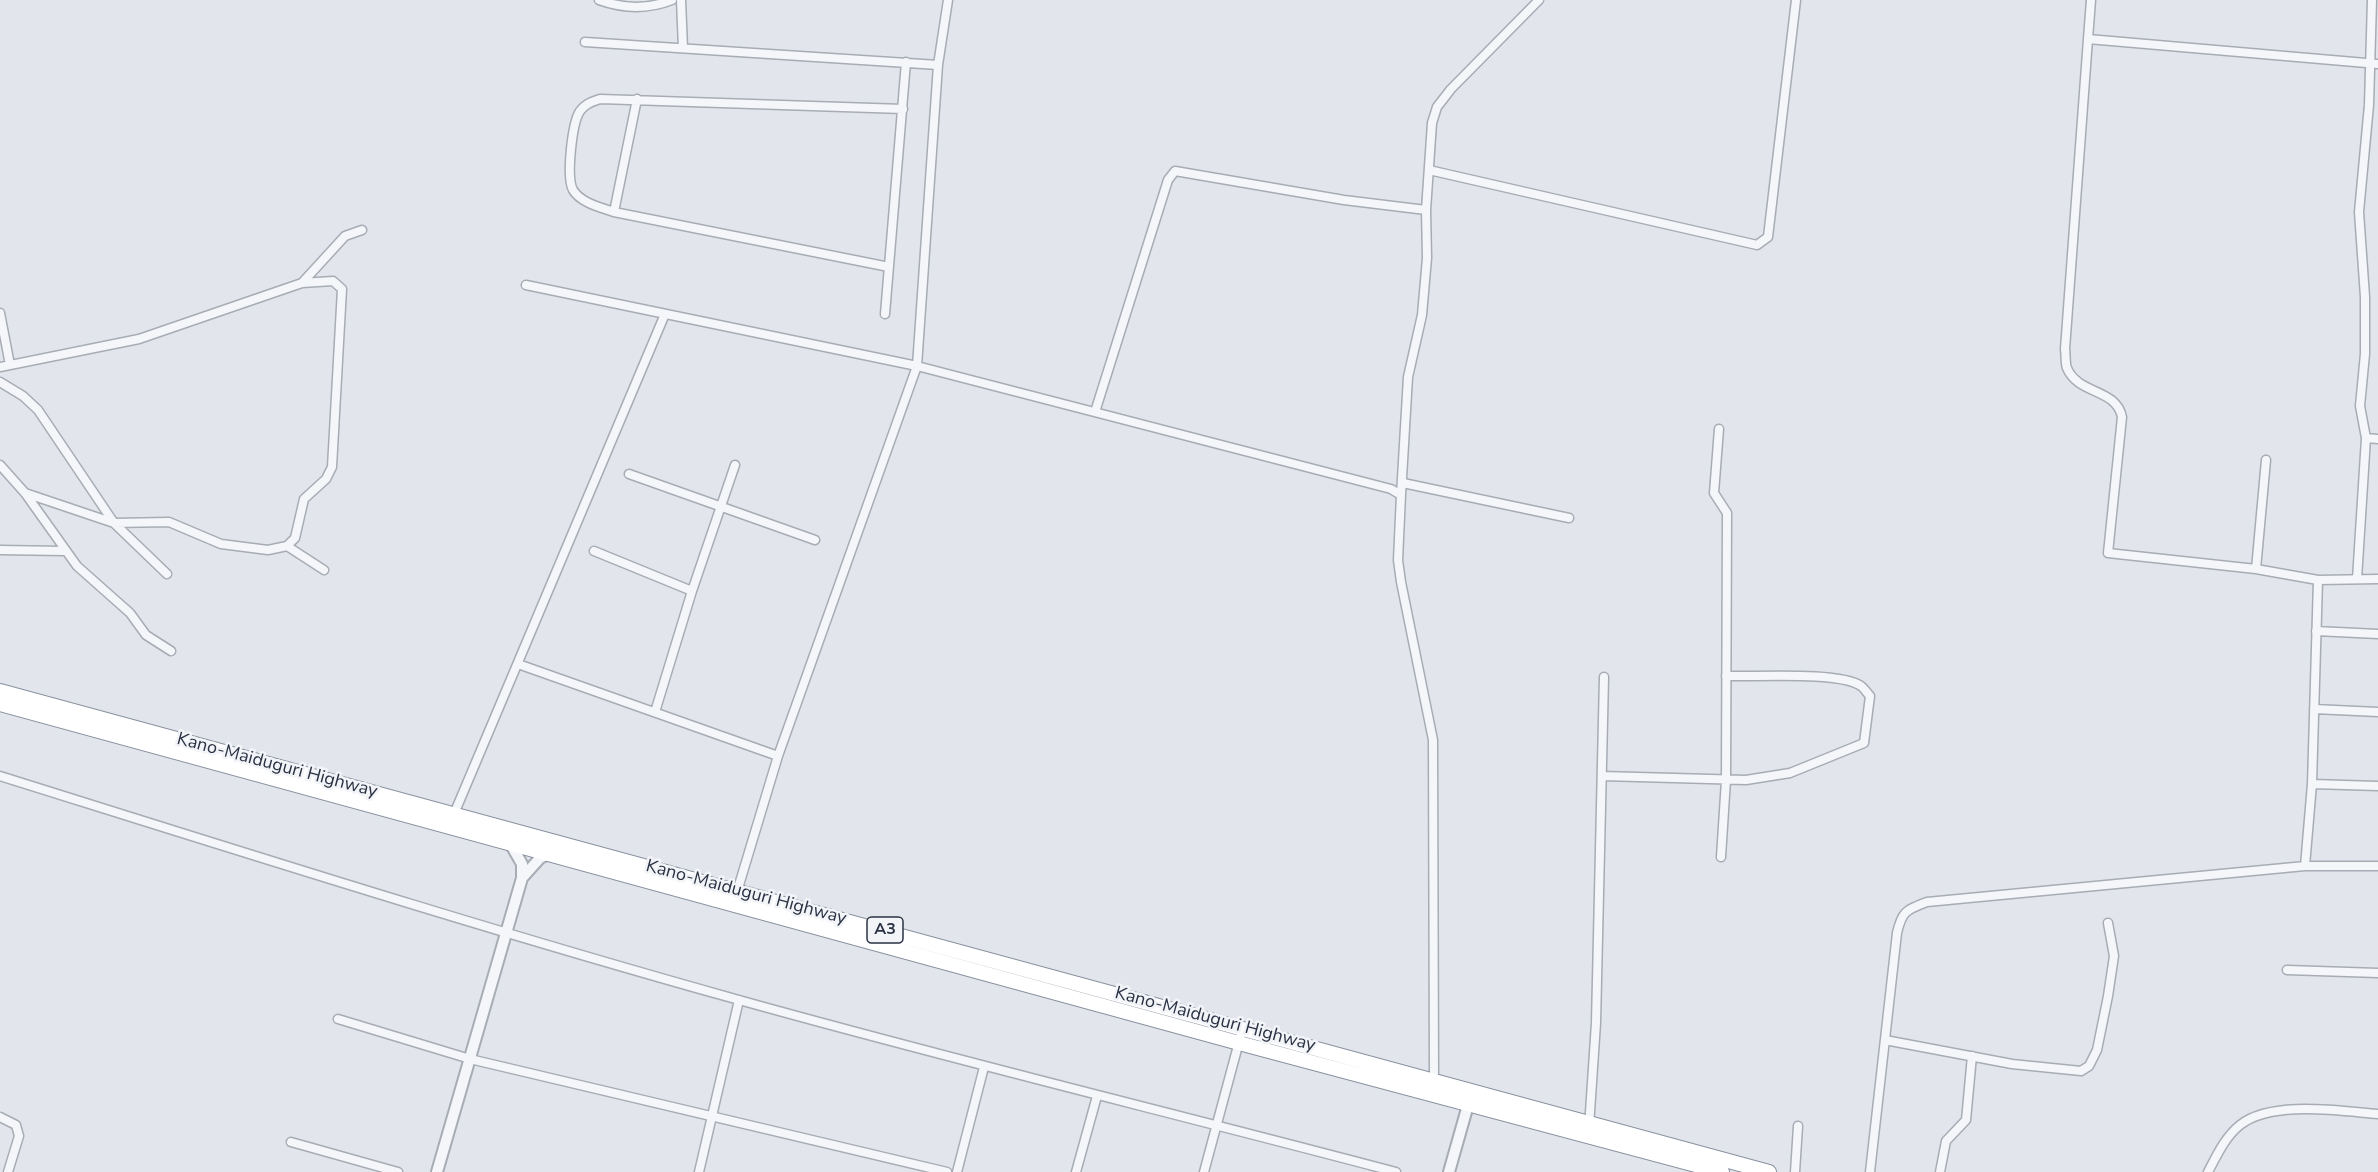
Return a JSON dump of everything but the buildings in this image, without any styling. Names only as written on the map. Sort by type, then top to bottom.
[{"type":"highway","name":"Kano-Maiduguri Highway","points":[[0,691],[454,814],[1239,1043],[1468,1105],[1769,1172]]},
{"type":"highway","name":"Kano-Maiduguri Highway","points":[[0,704],[551,853],[736,897],[1243,1027],[1434,1079],[1722,1172]]},
{"type":"street","points":[[599,0],[613,5],[644,8],[672,0]]},
{"type":"street","points":[[681,0],[683,48]]},
{"type":"street","points":[[736,897],[778,756],[917,366],[938,65],[948,0]]},
{"type":"street","points":[[1434,1079],[1433,740],[1398,560],[1408,377],[1422,315],[1427,258],[1426,210],[1432,123],[1437,107],[1481,56],[1539,0]]},
{"type":"street","points":[[1429,170],[1757,245],[1768,237],[1796,0]]},
{"type":"street","points":[[2091,0],[2065,349],[2067,368],[2077,381],[2090,390],[2109,397],[2119,405],[2121,428],[2108,553],[2256,569],[2318,580],[2378,579]]},
{"type":"street","points":[[2357,579],[2366,438],[2360,406],[2365,354],[2365,297],[2359,212],[2373,63],[2372,0]]},
{"type":"street","points":[[2088,39],[2373,63]]},
{"type":"street","points":[[585,42],[938,65]]},
{"type":"street","points":[[885,314],[906,62]]},
{"type":"street","points":[[889,267],[614,212],[580,198],[572,188],[570,172],[574,129],[578,113],[586,104],[600,99],[903,109]]},
{"type":"street","points":[[614,212],[637,99]]},
{"type":"street","points":[[1095,412],[1168,180],[1174,171],[1344,200],[1426,210]]},
{"type":"street","points":[[302,284],[345,236],[362,230]]},
{"type":"street","points":[[0,367],[139,339],[302,284],[333,281],[342,289],[339,367],[330,473],[304,499],[297,534],[287,546]]},
{"type":"street","points":[[526,285],[917,366],[1383,486],[1401,495]]},
{"type":"street","points":[[0,313],[10,365]]},
{"type":"street","points":[[454,814],[665,314]]},
{"type":"street","points":[[0,382],[23,396],[38,410],[114,523],[166,574]]},
{"type":"street","points":[[1719,429],[1714,493],[1727,513],[1726,780],[1721,857]]},
{"type":"street","points":[[2366,438],[2378,439]]},
{"type":"street","points":[[2256,569],[2266,459]]},
{"type":"street","points":[[0,465],[25,493],[65,551],[94,583],[130,613],[146,635],[171,651]]},
{"type":"street","points":[[655,712],[692,591],[735,465]]},
{"type":"street","points":[[629,474],[815,540]]},
{"type":"street","points":[[1403,483],[1569,518]]},
{"type":"street","points":[[25,493],[114,523],[169,522],[221,544],[258,550],[287,546],[324,570]]},
{"type":"street","points":[[0,550],[65,551]]},
{"type":"street","points":[[594,551],[692,591]]},
{"type":"street","points":[[2305,867],[2312,784],[2318,580]]},
{"type":"street","points":[[2316,631],[2378,634]]},
{"type":"street","points":[[518,663],[778,756]]},
{"type":"street","points":[[1602,776],[1746,780],[1790,773],[1864,743],[1870,696],[1862,686],[1846,680],[1726,676]]},
{"type":"street","points":[[1588,1130],[1596,1023],[1604,677]]},
{"type":"street","points":[[2314,709],[2378,712]]},
{"type":"street","points":[[0,776],[506,934],[984,1067],[1396,1172]]},
{"type":"street","points":[[2312,784],[2378,786]]},
{"type":"street","points":[[437,1172],[522,878],[522,864],[509,841]]},
{"type":"street","points":[[522,878],[540,858],[551,853]]},
{"type":"street","points":[[1870,1172],[1897,933],[1900,917],[1908,909],[1927,903],[2026,892],[2305,867],[2378,866]]},
{"type":"street","points":[[1885,1040],[2062,1071],[2081,1071],[2089,1066],[2097,1050],[2108,996],[2114,956],[2108,923]]},
{"type":"street","points":[[2287,970],[2378,973]]},
{"type":"street","points":[[699,1172],[739,1000]]},
{"type":"street","points":[[338,1019],[470,1059],[947,1172]]},
{"type":"street","points":[[1204,1172],[1243,1027]]},
{"type":"street","points":[[1940,1172],[1946,1140],[1966,1120],[1972,1056]]},
{"type":"street","points":[[957,1172],[984,1067]]},
{"type":"street","points":[[1076,1172],[1097,1096]]},
{"type":"street","points":[[1449,1172],[1468,1105]]},
{"type":"street","points":[[2208,1172],[2229,1136],[2241,1124],[2258,1116],[2296,1110],[2378,1114]]},
{"type":"street","points":[[0,1117],[16,1125],[19,1136],[8,1172]]},
{"type":"street","points":[[1795,1172],[1798,1126]]},
{"type":"street","points":[[291,1142],[398,1172]]}]
